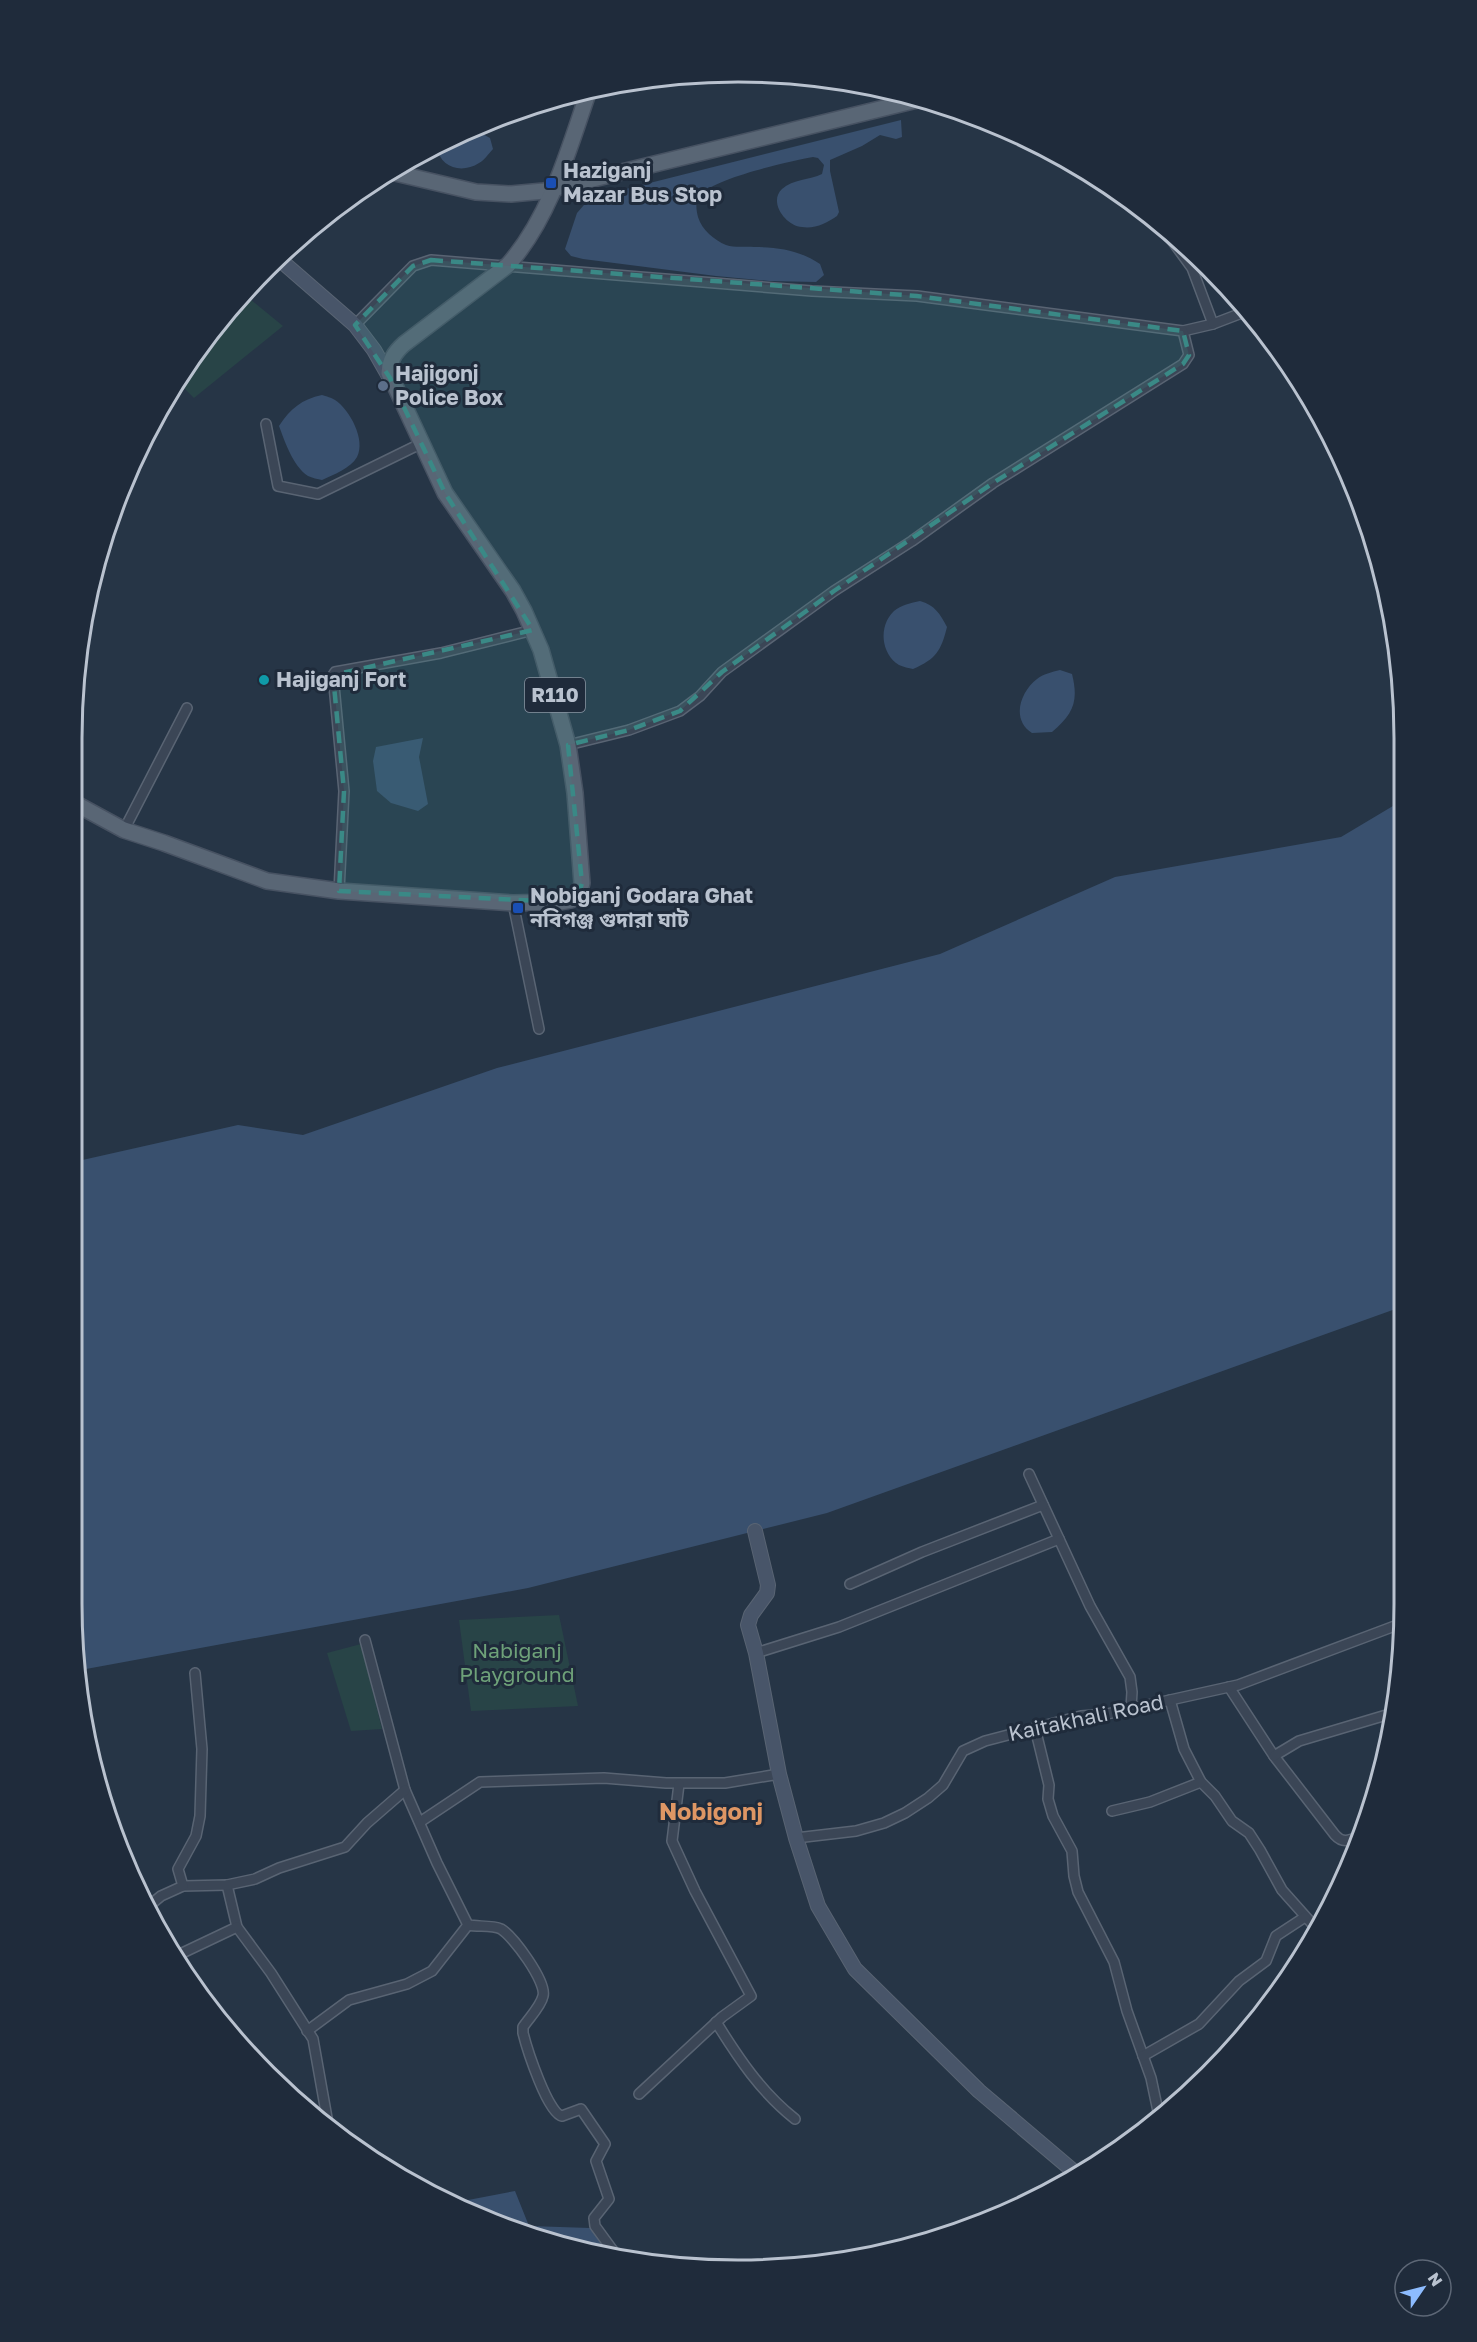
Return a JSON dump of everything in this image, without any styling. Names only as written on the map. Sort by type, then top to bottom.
[{"type":"main road","points":[[390,378],[390,362],[404,344],[508,265],[519,252],[545,210],[585,101]]},
{"type":"main road","points":[[403,175],[476,192],[512,194],[553,189],[902,104]]},
{"type":"main road","points":[[286,265],[355,325],[375,350],[390,378]]},
{"type":"main road","name":"R110","points":[[82,807],[124,830],[267,881],[339,891],[513,903],[560,902],[571,900],[579,893],[582,883],[575,793],[568,745],[556,699],[533,630],[507,583],[445,493],[390,378]]},
{"type":"main road","points":[[755,1531],[768,1585],[767,1593],[748,1624],[756,1653],[778,1774],[818,1906],[855,1969],[979,2091],[1071,2169]]},
{"type":"street","points":[[1183,257],[1191,268],[1213,324]]},
{"type":"street","points":[[355,325],[413,266],[431,260],[788,289],[916,296],[1183,331],[1213,324],[1238,314]]},
{"type":"street","points":[[568,745],[629,730],[680,711],[700,696],[722,672],[834,591],[912,541],[993,483],[1183,364],[1189,356],[1183,331]]},
{"type":"street","points":[[266,424],[278,486],[318,494],[420,444]]},
{"type":"street","points":[[339,891],[344,791],[333,675],[335,672],[441,653],[533,630]]},
{"type":"street","points":[[124,830],[187,708]]},
{"type":"street","points":[[513,903],[539,1029]]},
{"type":"street","points":[[1029,1474],[1090,1606],[1130,1677],[1131,1708]]},
{"type":"street","points":[[850,1584],[922,1552],[1043,1505]]},
{"type":"street","points":[[756,1653],[839,1627],[1059,1539]]},
{"type":"street","name":"Kaitakhali Road","points":[[796,1838],[856,1831],[884,1823],[928,1798],[943,1785],[963,1751],[985,1741],[1081,1716],[1093,1716],[1249,1682],[1393,1627]]},
{"type":"street","points":[[365,1640],[405,1790],[437,1863],[468,1925]]},
{"type":"street","points":[[183,1886],[178,1869],[196,1836],[203,1777],[195,1673]]},
{"type":"street","points":[[1229,1687],[1274,1756],[1340,1840],[1345,1842],[1351,1840]]},
{"type":"street","points":[[1170,1700],[1184,1749],[1200,1782],[1221,1803],[1232,1821],[1249,1833],[1282,1890],[1311,1923]]},
{"type":"street","points":[[1274,1756],[1299,1741],[1385,1716]]},
{"type":"street","points":[[1035,1728],[1049,1785],[1048,1799],[1053,1816],[1072,1851],[1078,1892],[1114,1962],[1157,2108]]},
{"type":"street","points":[[420,1822],[480,1782],[604,1778],[679,1784],[725,1782],[778,1774]]},
{"type":"street","points":[[1113,1811],[1150,1802],[1200,1782]]},
{"type":"street","points":[[639,2094],[716,2022],[751,1996],[695,1891],[672,1842],[679,1784]]},
{"type":"street","points":[[154,1902],[183,1886],[227,1885],[255,1879],[279,1868],[345,1847],[367,1823],[405,1790]]},
{"type":"street","points":[[227,1885],[237,1928],[272,1973],[313,2039],[326,2114]]},
{"type":"street","points":[[1143,2056],[1199,2024],[1239,1981],[1266,1961],[1276,1936],[1305,1917]]},
{"type":"street","points":[[307,2031],[349,2000],[407,1984],[432,1971],[468,1925]]},
{"type":"street","points":[[468,1925],[496,1928],[505,1932],[524,1952],[542,1988],[543,1996],[523,2027],[523,2033],[538,2078],[555,2113],[559,2117],[580,2109],[604,2144],[596,2161],[609,2199],[594,2218],[595,2226],[610,2247]]},
{"type":"street","points":[[183,1953],[237,1928]]},
{"type":"street","points":[[716,2022],[752,2078],[795,2120]]},
{"type":"highlighted area","points":[[431,260],[917,296],[1183,331],[1189,355],[1183,364],[993,483],[834,591],[722,672],[680,711],[629,730],[568,745],[582,883],[579,893],[560,902],[339,891],[344,791],[333,675],[533,630],[445,493],[390,378],[355,325],[391,286],[413,266]]},
{"type":"green space","points":[[251,300],[283,326],[194,398],[184,388],[218,339]]},
{"type":"green space","name":"Nabiganj Playground","points":[[559,1615],[578,1706],[471,1711],[459,1620]]},
{"type":"green space","points":[[361,1644],[382,1729],[351,1731],[327,1653]]},
{"type":"water","points":[[901,120],[902,137],[896,139],[880,135],[830,160],[830,171],[839,212],[837,216],[821,225],[796,226],[781,213],[777,200],[778,194],[786,186],[822,174],[824,165],[818,158],[788,162],[754,171],[721,182],[698,197],[696,205],[698,217],[705,230],[713,237],[729,246],[780,249],[804,255],[820,264],[824,275],[816,282],[716,276],[583,259],[571,256],[565,249],[577,213],[590,198]]},
{"type":"water","points":[[483,134],[490,138],[493,149],[483,160],[472,166],[453,167],[442,160],[439,155]]},
{"type":"water","points":[[322,395],[335,400],[351,418],[358,434],[359,450],[351,465],[322,480],[308,476],[298,466],[279,426],[297,406],[308,399]]},
{"type":"water","points":[[920,601],[930,605],[947,627],[940,648],[932,658],[913,669],[901,666],[888,654],[884,632],[889,617],[894,611]]},
{"type":"water","points":[[1060,670],[1072,674],[1075,692],[1072,707],[1065,719],[1052,732],[1032,733],[1025,727],[1020,714],[1022,698],[1037,679]]},
{"type":"water","points":[[423,738],[419,757],[428,804],[418,811],[391,803],[377,791],[373,761],[376,747]]},
{"type":"water","points":[[1394,805],[1394,1310],[827,1513],[528,1588],[86,1669],[82,1604],[82,1160],[238,1125],[303,1135],[497,1068],[940,954],[1115,877],[1341,837]]},
{"type":"water","points":[[515,2191],[529,2225],[487,2210],[466,2200]]},
{"type":"water","points":[[532,2226],[590,2228],[602,2245]]},
{"type":"place","name":"Haziganj Mazar Bus Stop","points":[[551,183]]},
{"type":"place","name":"Hajigonj Police Box","points":[[383,386]]},
{"type":"place","name":"Hajiganj Fort","points":[[264,680]]},
{"type":"place","name":"Nobiganj Godara Ghat নবিগঞ্জ গুদারা ঘাট","points":[[518,908]]},
{"type":"district","name":"Nobigonj","points":[[711,1812]]}]
